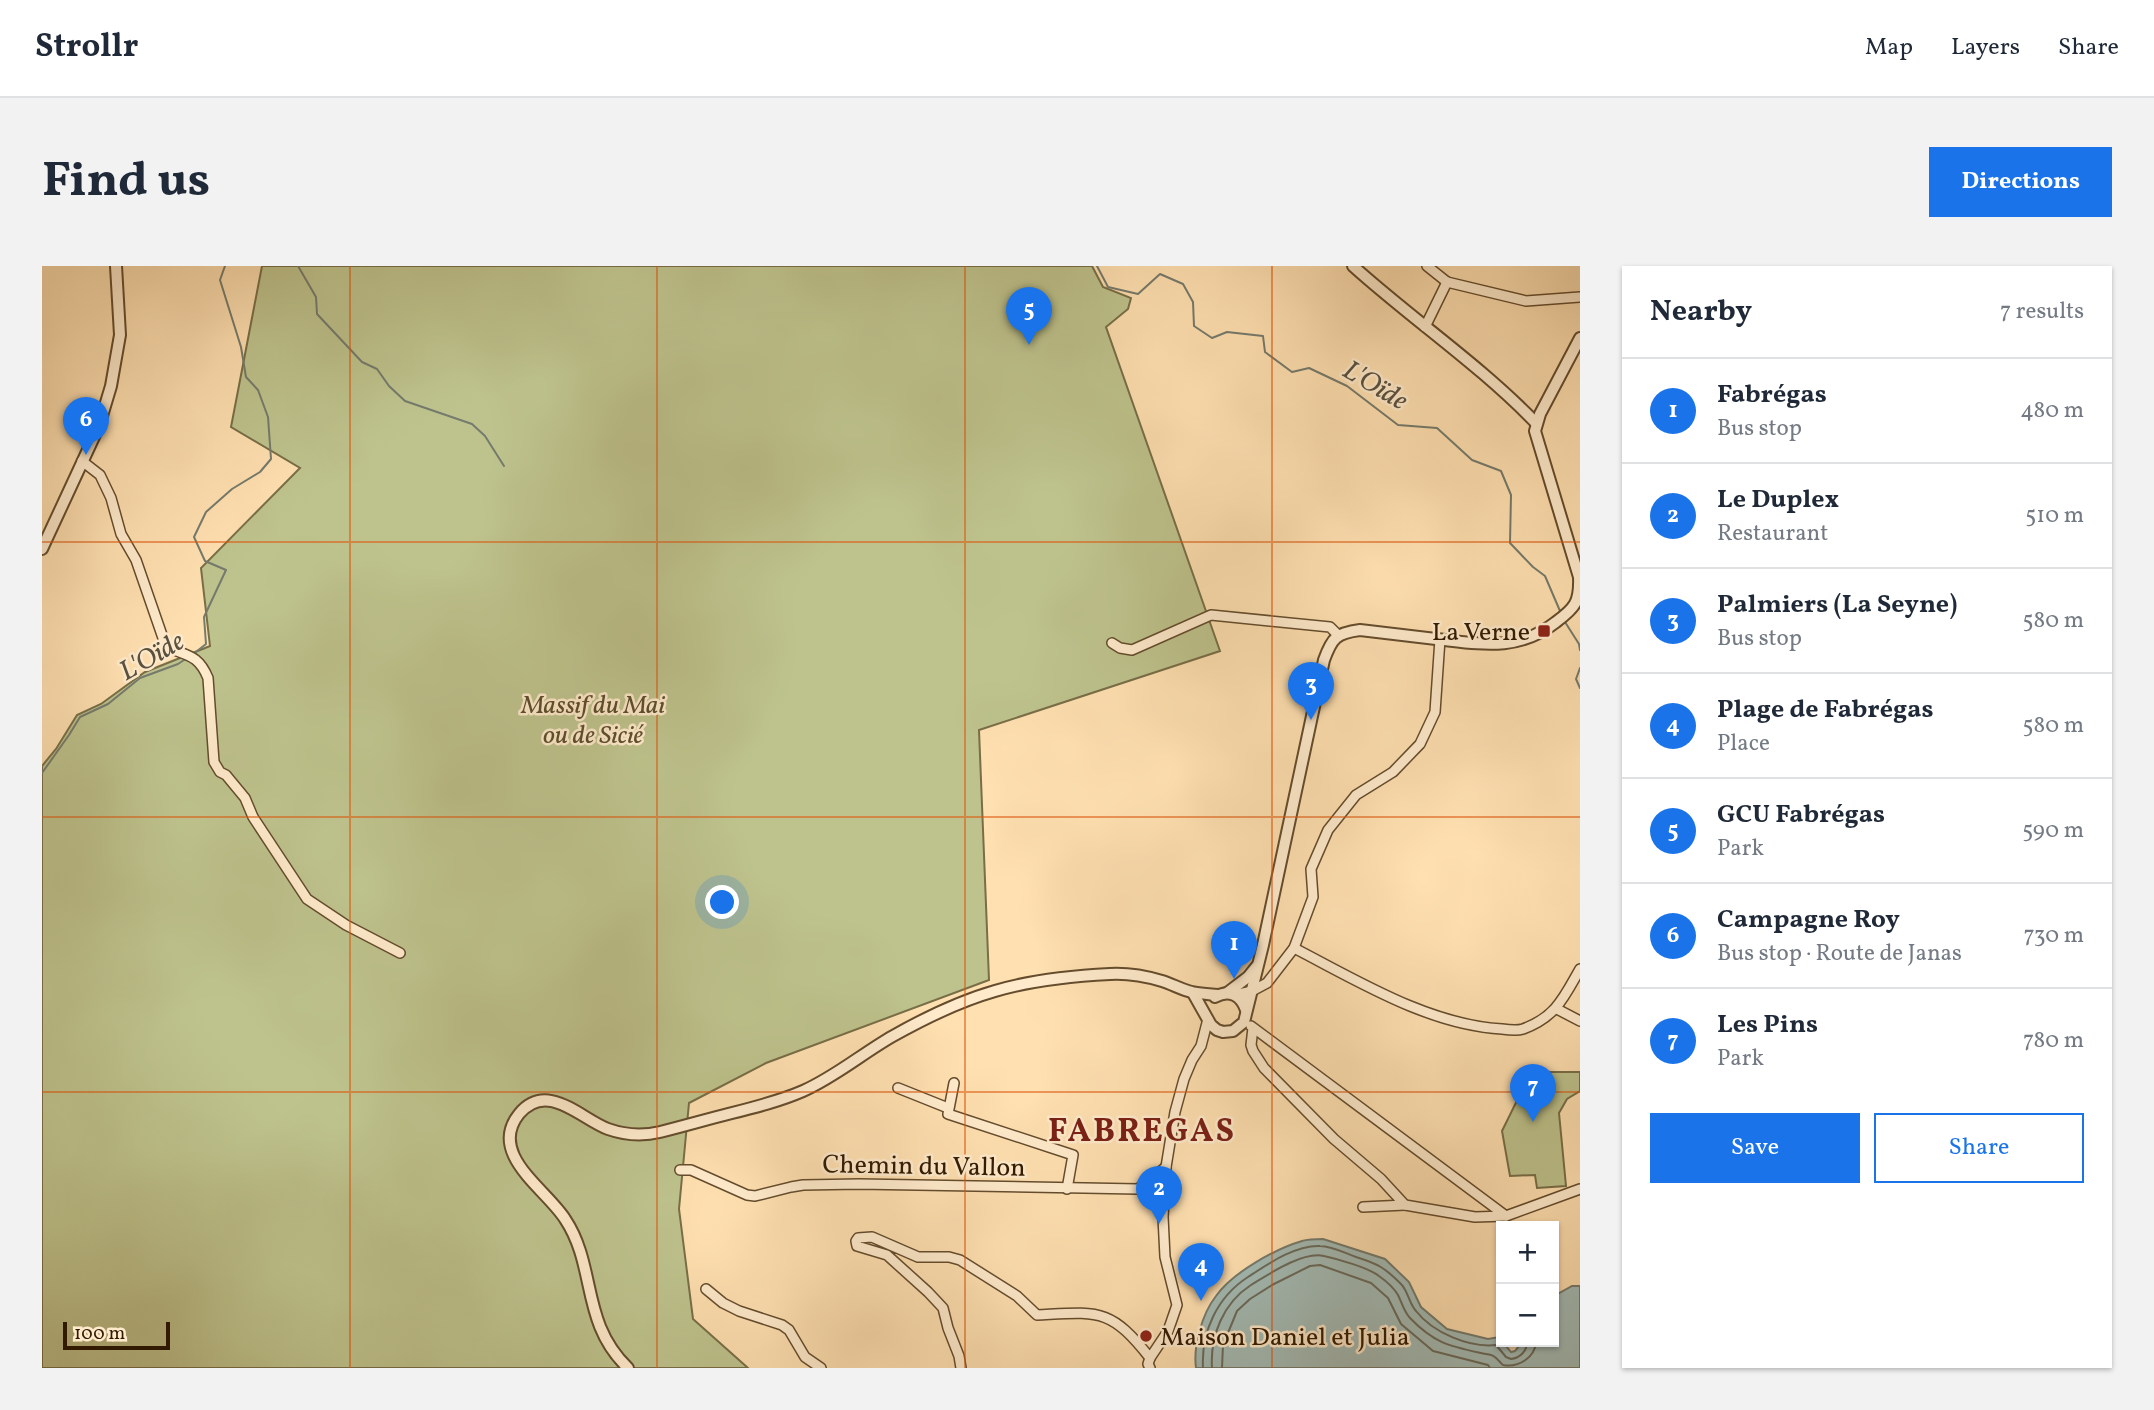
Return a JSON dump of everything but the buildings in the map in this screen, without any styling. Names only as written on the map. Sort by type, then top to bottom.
[{"type":"street","points":[[42,549],[99,426],[115,368],[120,335],[117,266]]},
{"type":"street","points":[[1353,266],[1387,297],[1488,376],[1536,423]]},
{"type":"street","points":[[1427,266],[1447,282],[1526,300],[1580,297]]},
{"type":"street","points":[[1425,327],[1447,282]]},
{"type":"street","points":[[1201,1046],[1223,1032],[1237,1029],[1248,1020],[1324,660],[1329,646],[1338,635],[1360,630],[1495,645],[1527,640],[1550,627],[1577,603],[1579,577],[1535,431],[1536,423],[1580,338]]},
{"type":"street","points":[[82,461],[100,475],[111,498],[121,534],[136,561],[163,638],[169,648],[190,656],[203,665],[208,678],[214,762],[220,772],[226,775],[245,798],[253,817],[307,899],[346,925],[400,953]]},
{"type":"street","points":[[1112,643],[1132,650],[1211,615],[1330,627],[1338,635]]},
{"type":"street","points":[[628,1368],[607,1343],[598,1323],[573,1233],[564,1217],[513,1155],[508,1135],[521,1112],[529,1106],[551,1101],[562,1103],[604,1128],[620,1133],[639,1135],[658,1132],[769,1103],[804,1090],[894,1035],[961,1002],[996,990],[1056,980],[1111,974],[1135,975],[1163,981],[1193,993],[1227,994],[1252,991],[1267,983],[1294,948],[1313,897],[1311,869],[1328,831],[1356,795],[1393,772],[1420,744],[1435,712],[1440,639]]},
{"type":"street","points":[[1294,948],[1386,995],[1479,1028],[1520,1030],[1557,1009],[1580,969]]},
{"type":"street","points":[[961,1368],[943,1308],[887,1255],[857,1246],[856,1240],[872,1237],[918,1257],[949,1257],[960,1260],[1017,1296],[1037,1315],[1079,1313],[1108,1316],[1132,1334],[1149,1363],[1168,1331],[1178,1305],[1165,1257],[1163,1217],[1166,1167],[1175,1112],[1184,1079],[1201,1046],[1211,1001],[1227,994],[1258,965]]},
{"type":"street","points":[[1193,993],[1207,1017],[1217,1030],[1223,1032]]},
{"type":"street","points":[[1227,994],[1241,999],[1248,1020],[1251,1045],[1264,1068],[1405,1205]]},
{"type":"street","points":[[1557,1009],[1580,1021]]},
{"type":"street","points":[[1248,1020],[1506,1216]]},
{"type":"street","points":[[954,1083],[948,1114],[1073,1155],[1067,1189]]},
{"type":"street","points":[[898,1088],[948,1108]]},
{"type":"street","name":"Chemin du Vallon","points":[[680,1170],[691,1170],[755,1196],[803,1185],[1138,1189],[1166,1167]]},
{"type":"street","points":[[1363,1207],[1405,1205],[1475,1217],[1506,1216],[1580,1189]]},
{"type":"street","points":[[706,1289],[723,1303],[739,1311],[782,1325],[789,1330],[805,1357],[821,1368]]},
{"type":"green space","name":"Massif du Mai ou de Sicié","points":[[262,266],[1092,266],[1103,287],[1131,298],[1128,309],[1106,327],[1220,651],[979,730],[989,980],[766,1063],[689,1103],[679,1209],[693,1319],[748,1368],[42,1368],[42,766],[77,715],[101,704],[145,672],[210,646],[201,568],[300,468],[231,427]]},
{"type":"green space","points":[[1531,1072],[1580,1072],[1580,1091],[1567,1099],[1559,1113],[1566,1186],[1537,1188],[1535,1175],[1510,1176],[1502,1131]]},
{"type":"water","points":[[1323,1239],[1385,1259],[1409,1282],[1421,1307],[1447,1329],[1488,1339],[1496,1338],[1496,1347],[1507,1347],[1511,1352],[1518,1347],[1559,1347],[1559,1293],[1572,1286],[1580,1286],[1580,1368],[1196,1368],[1197,1340],[1203,1321],[1211,1303],[1223,1287],[1255,1263],[1305,1240]]},
{"type":"waterway","name":"L'Oïde","points":[[192,655],[206,644],[204,617],[226,570],[205,561],[194,537],[206,512],[232,489],[260,472],[271,459],[268,417],[258,390],[246,377],[241,347],[220,280],[225,266]]},
{"type":"waterway","name":"L'Oïde","points":[[298,266],[316,297],[317,314],[362,362],[377,369],[389,386],[405,401],[472,424],[485,436],[504,466]]},
{"type":"waterway","name":"L'Oïde","points":[[1097,266],[1108,287],[1138,294],[1160,274],[1183,284],[1193,302],[1194,326],[1212,338],[1227,332],[1263,336],[1265,352],[1292,372],[1309,368],[1347,386],[1398,425],[1437,428],[1472,460],[1501,471],[1511,495],[1510,543],[1545,576],[1560,611]]},
{"type":"waterway","name":"L'Oïde","points":[[1565,622],[1580,650]]},
{"type":"waterway","name":"L'Oïde","points":[[42,773],[80,717],[108,704],[140,678],[187,658]]},
{"type":"waterway","name":"L'Oïde","points":[[1580,668],[1576,679],[1580,688]]},
{"type":"place","name":"GCU Fabrégas","points":[[1029,345]]},
{"type":"place","name":"Campagne Roy","points":[[86,455]]},
{"type":"place","name":"La Verne","points":[[1544,631]]},
{"type":"place","name":"Palmiers (La Seyne)","points":[[1311,720]]},
{"type":"place","name":"Fabrégas","points":[[1234,979]]},
{"type":"place","name":"Les Pins","points":[[1533,1122]]},
{"type":"place","name":"Le Duplex","points":[[1159,1224]]},
{"type":"place","name":"Plage de Fabrégas","points":[[1201,1301]]},
{"type":"place","name":"Maison Daniel et Julia","points":[[1146,1336]]},
{"type":"district","name":"FABREGAS","points":[[1142,1129]]}]
